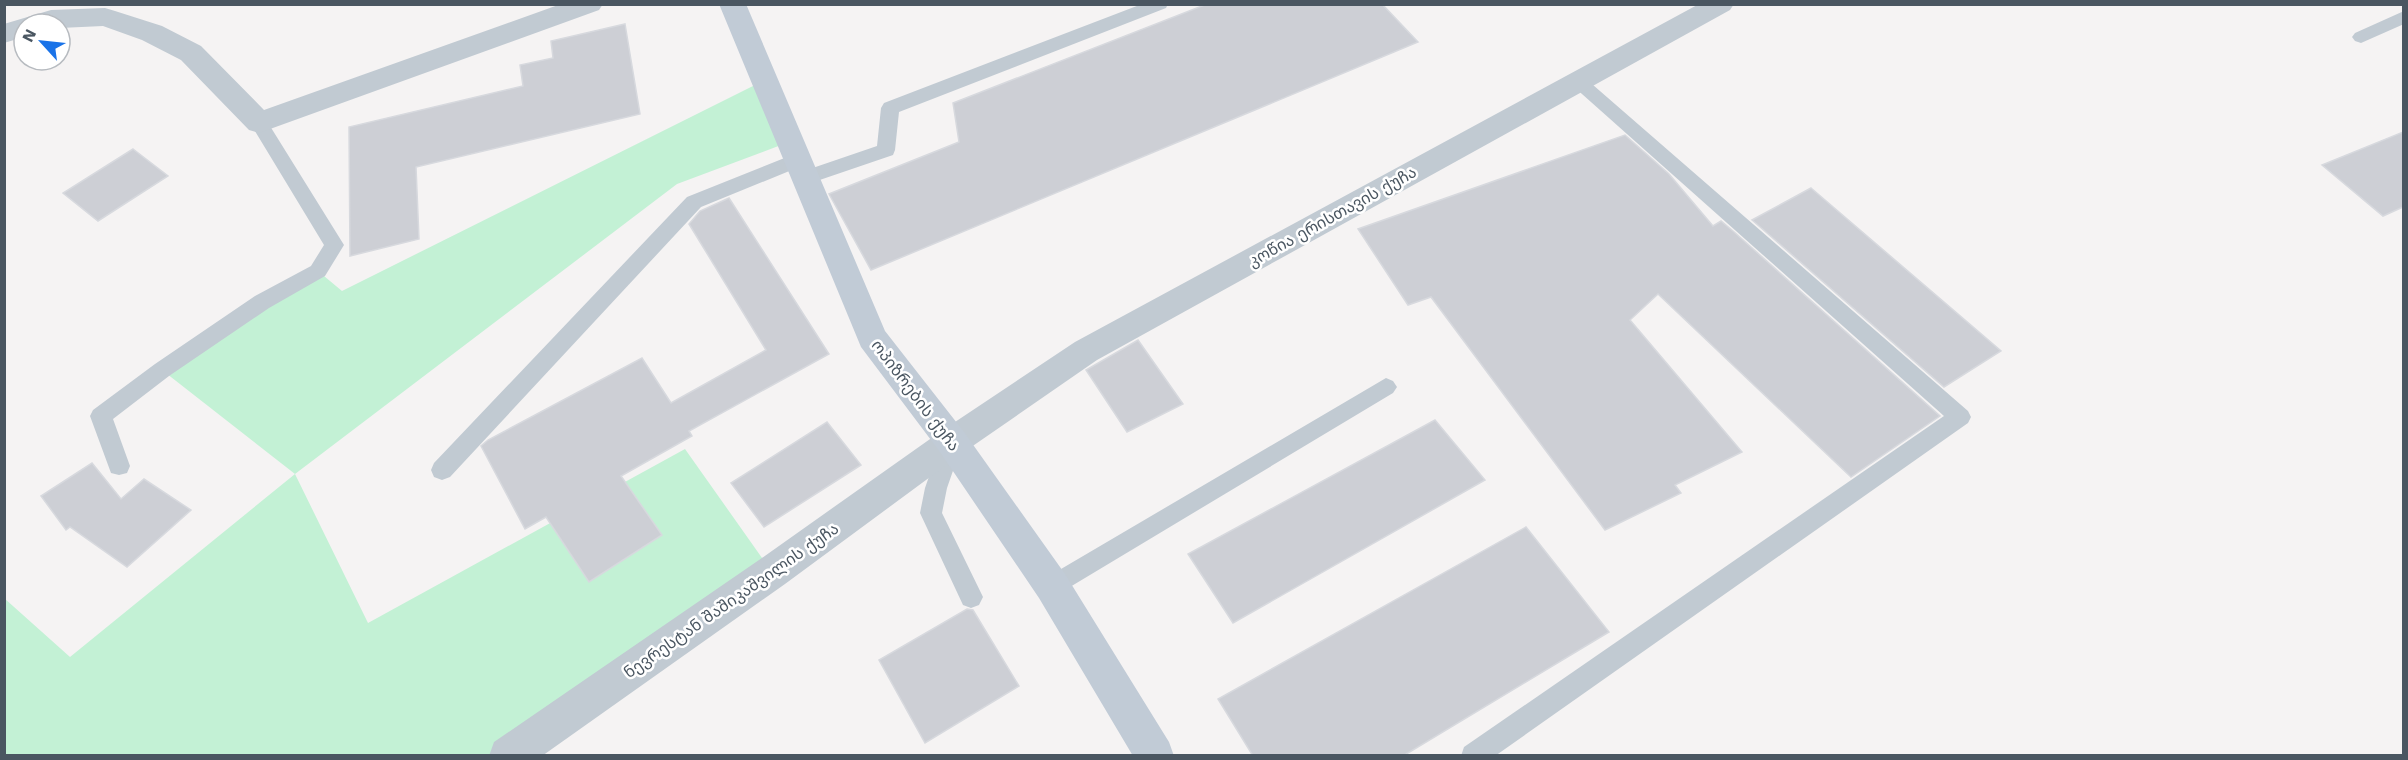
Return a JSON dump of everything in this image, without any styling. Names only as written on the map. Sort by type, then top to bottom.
[{"type":"street","points":[[72,18],[105,17],[152,33],[191,52],[260,123],[590,4]]},
{"type":"street","name":"ოპიზრების ქუჩა","points":[[732,4],[872,338],[952,442],[1052,586],[1155,756]]},
{"type":"street","name":"კოწია ერისთავის ქუჩა","points":[[952,442],[1086,351],[1721,4]]},
{"type":"street","name":"ნევრესტან შაშიკაშვილის ქუჩა","points":[[508,756],[772,572],[952,442]]},
{"type":"lane","points":[[441,470],[694,202],[801,169],[886,150],[890,108],[1160,4]]},
{"type":"lane","points":[[2361,37],[2403,17]]},
{"type":"lane","points":[[1473,756],[1960,417],[1579,82]]},
{"type":"lane","points":[[119,466],[100,416],[162,370],[262,303],[318,271],[334,245],[260,123]]},
{"type":"lane","points":[[1052,586],[1386,387]]},
{"type":"lane","points":[[952,442],[936,488],[931,513],[971,597]]},
{"type":"green space","points":[[763,81],[789,142],[677,184],[295,474],[162,370],[318,271],[342,291]]},
{"type":"green space","points":[[685,449],[772,572],[508,755],[5,755],[4,598],[70,657],[295,474],[368,623]]},
{"type":"building","points":[[1207,4],[1382,4],[1418,42],[871,270],[829,194],[959,142],[953,103]]},
{"type":"building","points":[[625,24],[640,114],[416,167],[419,239],[350,256],[349,127],[523,86],[520,65],[553,58],[551,41]]},
{"type":"building","points":[[2403,132],[2403,207],[2383,216],[2322,165]]},
{"type":"building","points":[[1625,135],[1669,174],[1713,226],[1721,221],[1733,231],[1940,416],[1851,477],[1658,294],[1630,320],[1742,452],[1675,485],[1681,493],[1605,530],[1431,297],[1408,305],[1358,229]]},
{"type":"building","points":[[133,149],[168,176],[98,221],[63,193]]},
{"type":"building","points":[[1811,188],[2001,351],[1944,387],[1752,220]]},
{"type":"building","points":[[729,198],[829,354],[689,431],[692,436],[621,476],[662,535],[589,582],[546,517],[525,529],[481,446],[488,440],[642,358],[671,403],[766,350],[689,224],[700,211]]},
{"type":"building","points":[[1138,340],[1183,404],[1127,432],[1086,370]]},
{"type":"building","points":[[1435,420],[1485,480],[1233,623],[1188,554]]},
{"type":"building","points":[[827,422],[861,465],[764,527],[731,483]]},
{"type":"building","points":[[92,463],[121,499],[144,479],[191,510],[127,567],[70,527],[66,530],[41,496]]},
{"type":"building","points":[[1526,527],[1609,632],[1403,756],[1253,756],[1218,699]]},
{"type":"building","points":[[967,609],[973,610],[1019,686],[925,743],[879,660]]}]
